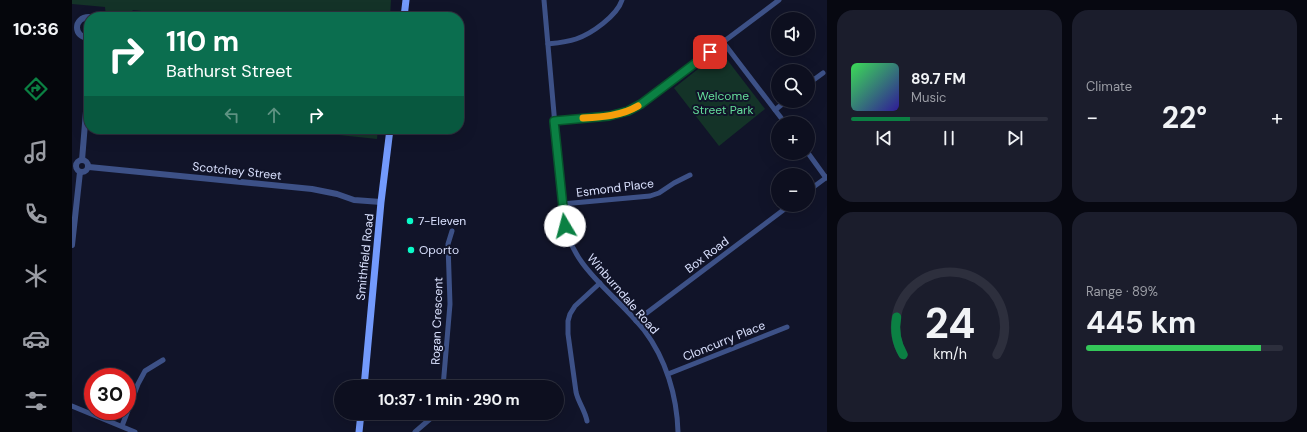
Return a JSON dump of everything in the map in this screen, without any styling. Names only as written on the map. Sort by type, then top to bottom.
[{"type":"main road","points":[[404,12],[406,0]]},
{"type":"main road","name":"Smithfield Road","points":[[365,380],[381,202],[389,134]]},
{"type":"main road","points":[[359,432],[360,420]]},
{"type":"street","points":[[405,12],[410,0]]},
{"type":"street","name":"Winburndale Road","points":[[544,0],[554,121],[566,232],[582,264],[636,321],[650,339],[668,374],[676,406],[678,432]]},
{"type":"street","points":[[548,44],[571,41],[588,34],[612,15],[620,6],[622,0]]},
{"type":"street","points":[[554,121],[609,116],[635,108],[778,0]]},
{"type":"street","points":[[75,21],[78,32],[84,37]]},
{"type":"street","points":[[723,42],[780,116]]},
{"type":"street","points":[[815,79],[823,73]]},
{"type":"street","points":[[82,160],[84,134]]},
{"type":"street","points":[[80,172],[86,171],[88,167],[86,161],[82,160]]},
{"type":"street","points":[[72,245],[80,172],[76,166],[77,162],[82,160]]},
{"type":"street","points":[[814,160],[827,177],[815,186]]},
{"type":"street","name":"Scotchey Street","points":[[88,167],[312,189],[337,194],[354,200],[381,202]]},
{"type":"street","name":"Esmond Place","points":[[562,204],[650,196],[659,193],[674,182],[690,176]]},
{"type":"street","name":"Box Road","points":[[636,321],[781,212]]},
{"type":"street","name":"Rogan Crescent","points":[[444,380],[450,304],[448,244],[452,231]]},
{"type":"street","points":[[587,421],[585,412],[576,392],[568,334],[568,321],[575,306],[600,283]]},
{"type":"street","name":"Cloncurry Place","points":[[668,374],[787,327]]},
{"type":"street","points":[[122,426],[138,384],[145,371],[163,360]]},
{"type":"street","points":[[72,406],[136,432]]},
{"type":"street","points":[[415,432],[429,420]]},
{"type":"green space","points":[[72,0],[391,0],[390,12],[151,12],[132,10],[134,12],[106,12],[105,7],[72,4]]},
{"type":"green space","name":"Welcome Street Park","points":[[722,53],[765,109],[719,146],[674,88],[717,54]]},
{"type":"green space","points":[[330,134],[378,134],[377,139]]},
{"type":"slow traffic","points":[[583,118],[615,115],[638,106]]},
{"type":"place","name":"7-Eleven","points":[[410,221]]},
{"type":"place","name":"Oporto","points":[[411,250]]},
{"type":"route","points":[[565,226],[554,121],[609,116],[635,108],[710,52]]}]
